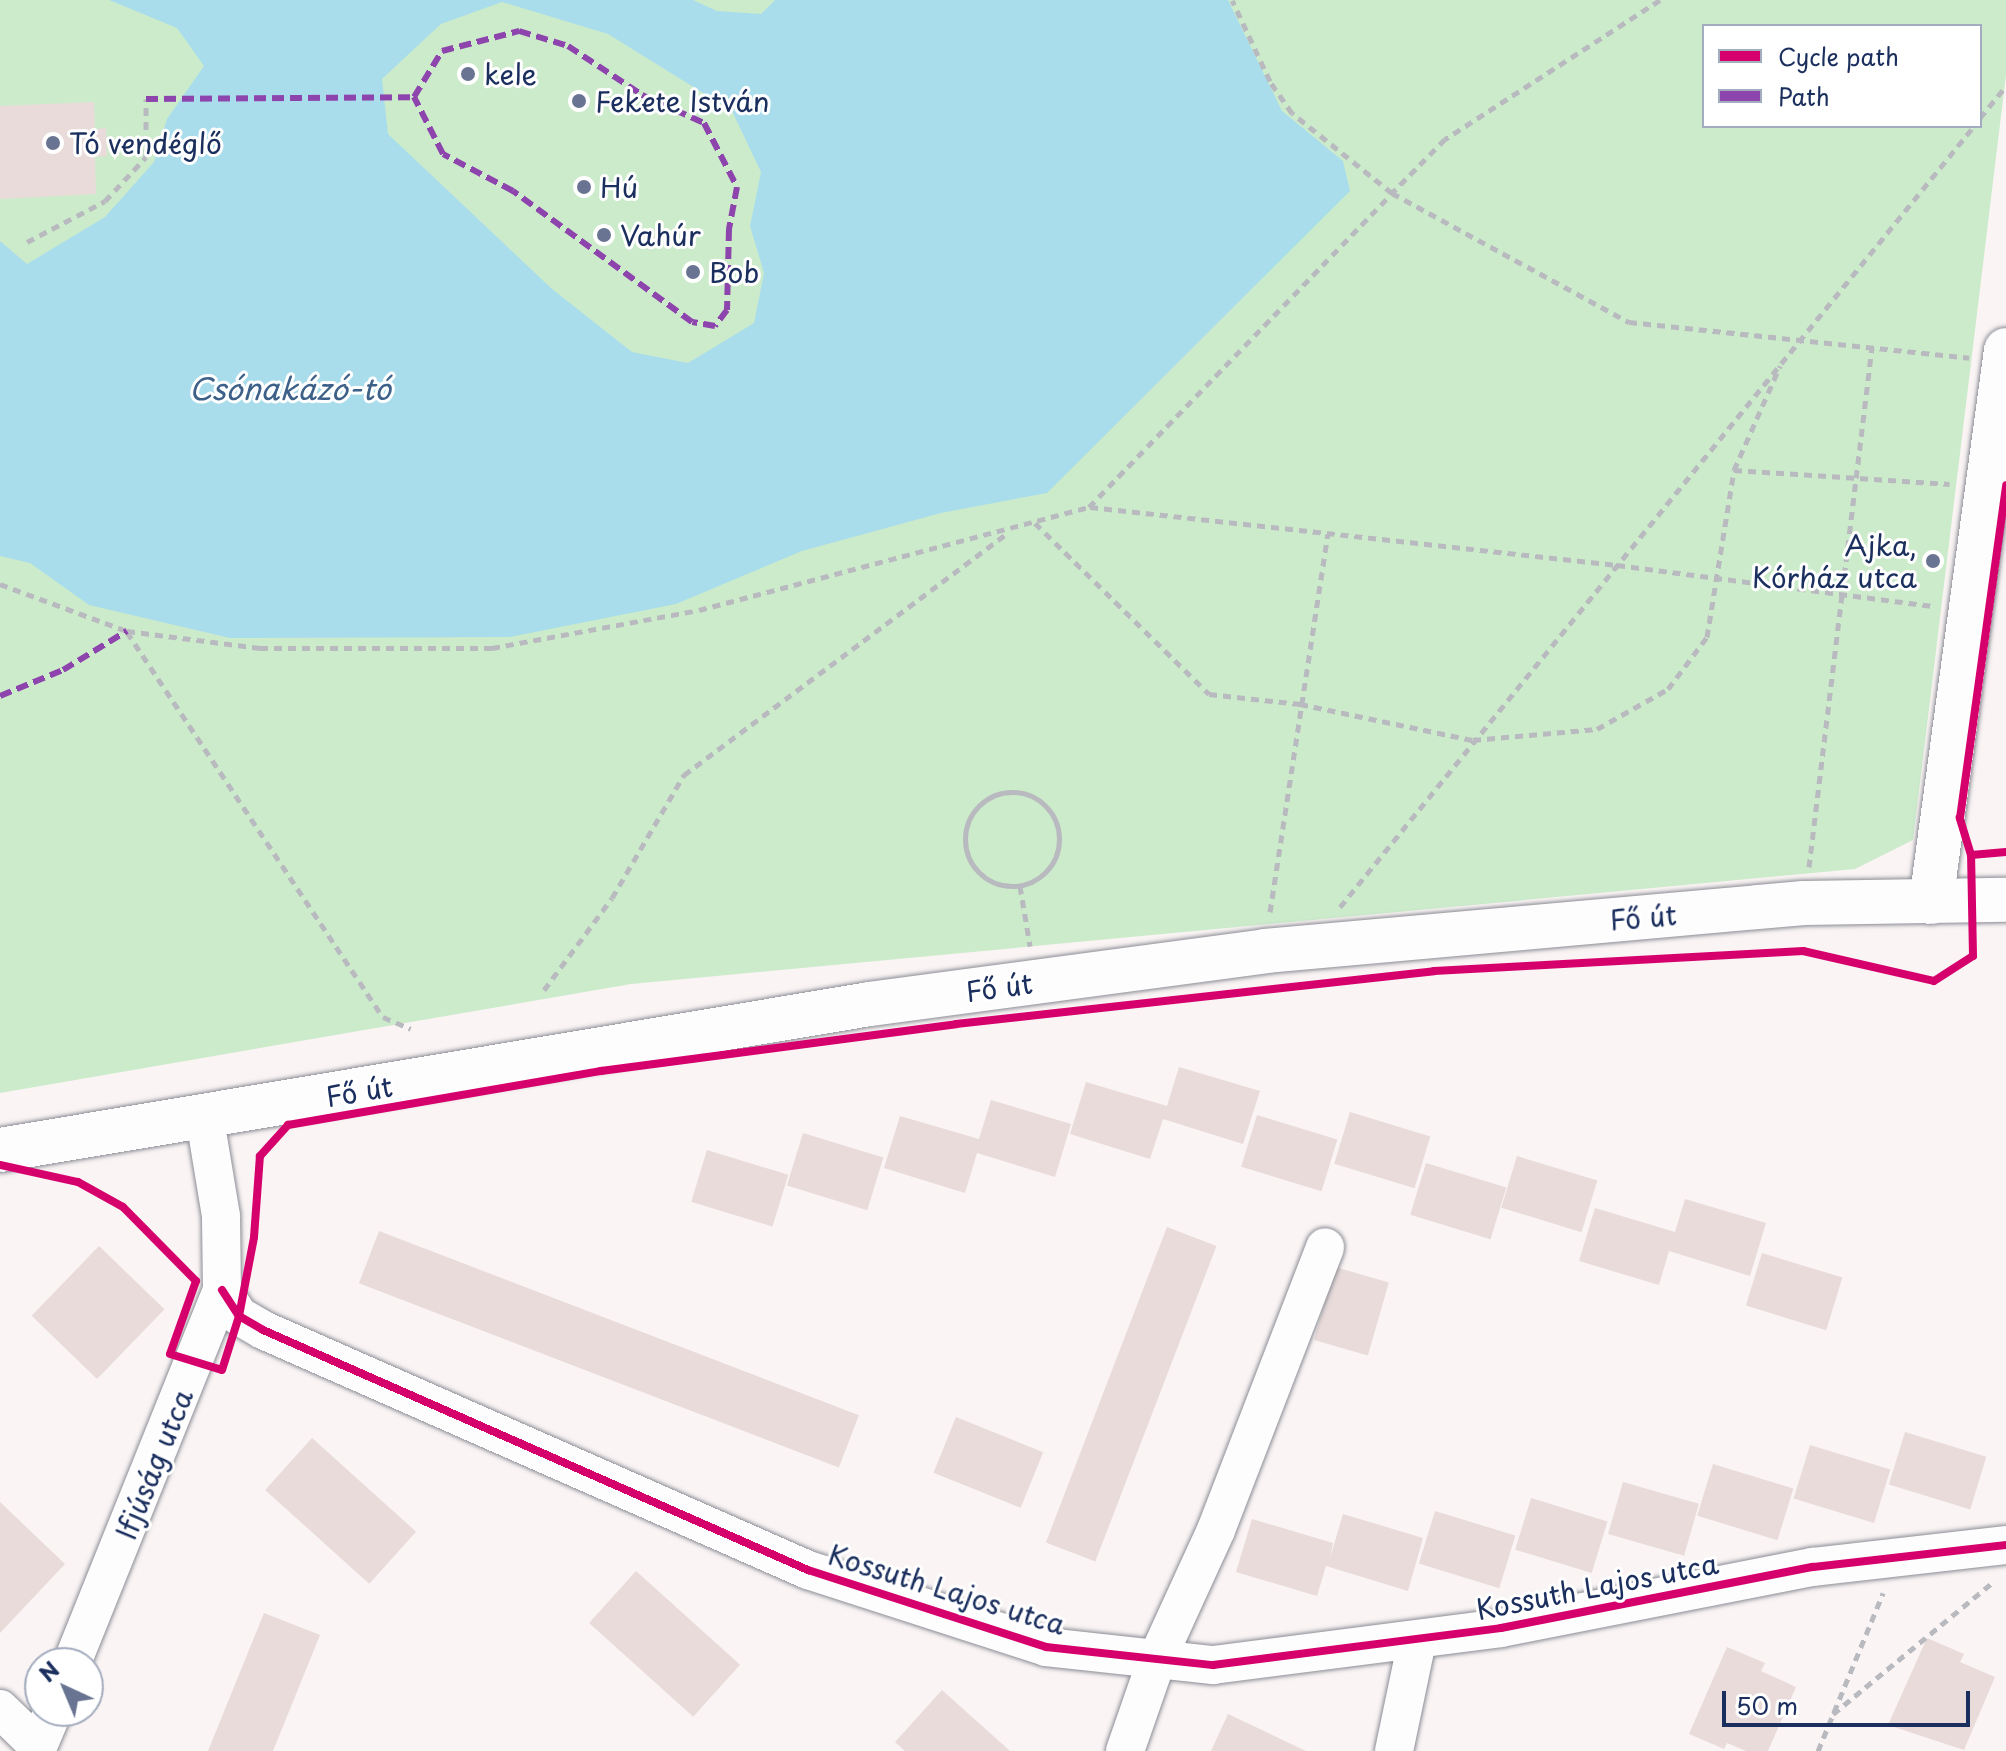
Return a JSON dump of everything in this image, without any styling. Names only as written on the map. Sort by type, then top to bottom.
[{"type":"main road","points":[[1931,902],[2005,356]]},
{"type":"main road","name":"Fő út","points":[[0,1150],[205,1119],[870,1004],[1265,951],[1804,903],[2006,900]]},
{"type":"street","name":"Ifjúság utca","points":[[78,1647],[222,1290],[221,1216],[205,1119]]},
{"type":"street","points":[[1125,1751],[1157,1659],[1216,1530],[1325,1247]]},
{"type":"street","name":"Kossuth Lajos utca","points":[[222,1290],[239,1316],[263,1330],[808,1570],[1046,1647],[1213,1665],[1417,1641],[1813,1567],[2006,1545]]},
{"type":"street","points":[[1394,1751],[1417,1641]]},
{"type":"street","points":[[0,1709],[37,1748],[46,1727]]},
{"type":"path","points":[[1232,0],[1270,81],[1292,113],[1392,193],[1629,322],[1804,337],[1872,347],[2005,356]]},
{"type":"path","points":[[1089,507],[1445,139],[1660,0]]},
{"type":"path","points":[[1982,116],[2006,86]]},
{"type":"path","points":[[27,242],[105,201],[146,157],[146,99]]},
{"type":"path","points":[[1307,949],[1473,740],[1972,128]]},
{"type":"path","points":[[1804,903],[1872,347]]},
{"type":"path","points":[[1035,523],[1209,694],[1300,704],[1473,740],[1597,729],[1668,689],[1707,637],[1734,470],[1780,366]]},
{"type":"path","points":[[1734,470],[1987,486]]},
{"type":"path","points":[[0,584],[127,631],[260,648],[492,648],[699,610],[1089,507],[1617,565],[1716,581],[1970,611]]},
{"type":"path","points":[[544,990],[612,898],[684,775],[1011,530]]},
{"type":"path","points":[[1265,951],[1328,534]]},
{"type":"path","points":[[127,631],[383,1017],[411,1029]]},
{"type":"path","points":[[1001,793],[1038,799],[1059,830],[1051,866],[1020,886],[985,879],[965,849],[972,813],[1001,793]]},
{"type":"path","points":[[1020,886],[1035,982]]},
{"type":"path","points":[[1818,1751],[1897,1558]]},
{"type":"path","points":[[1833,1714],[2006,1571]]},
{"type":"green space","points":[[0,0],[2006,0],[2006,75],[1913,840],[1855,869],[631,984],[0,1093]]},
{"type":"water","name":"Csónakázó-tó","points":[[109,0],[693,0],[717,11],[761,14],[775,0],[1228,0],[1282,111],[1343,161],[1350,191],[1047,493],[941,513],[802,551],[676,604],[510,637],[230,638],[89,605],[30,563],[0,556],[0,241],[27,264],[105,217],[154,162],[167,119],[204,66],[177,28]],"holes":[[[502,2],[608,34],[732,111],[761,172],[750,226],[764,273],[754,323],[688,363],[632,352],[552,289],[388,134],[382,79],[441,24]]]},
{"type":"building","name":"Tó vendéglő","points":[[94,102],[95,129],[106,128],[107,156],[95,157],[96,194],[0,199],[0,106]]},
{"type":"building","points":[[1179,1067],[1260,1091],[1243,1144],[1163,1119],[1150,1159],[1070,1134],[1086,1082],[1167,1106]]},
{"type":"building","points":[[991,1100],[1071,1124],[1055,1177],[977,1153],[965,1193],[884,1168],[900,1116],[979,1139]]},
{"type":"building","points":[[1350,1112],[1430,1137],[1415,1188],[1334,1164]]},
{"type":"building","points":[[1257,1115],[1337,1140],[1322,1191],[1241,1167]]},
{"type":"building","points":[[803,1133],[883,1158],[867,1210],[787,1186]]},
{"type":"building","points":[[707,1150],[788,1175],[772,1226],[691,1202]]},
{"type":"building","points":[[1517,1156],[1597,1181],[1582,1232],[1501,1208]]},
{"type":"building","points":[[1426,1163],[1506,1188],[1491,1239],[1410,1215]]},
{"type":"building","points":[[1685,1199],[1766,1223],[1750,1276],[1669,1251],[1659,1285],[1579,1261],[1595,1208],[1675,1232]]},
{"type":"building","points":[[1167,1227],[1216,1246],[1095,1562],[1046,1543]]},
{"type":"building","points":[[379,1231],[859,1415],[839,1467],[359,1283]]},
{"type":"building","points":[[99,1246],[164,1309],[97,1379],[32,1316]]},
{"type":"building","points":[[1762,1253],[1842,1278],[1826,1330],[1746,1306]]},
{"type":"building","points":[[1335,1267],[1389,1282],[1368,1355],[1314,1340]]},
{"type":"building","points":[[956,1417],[1043,1452],[1021,1508],[934,1473]]},
{"type":"building","points":[[1905,1432],[1986,1457],[1970,1509],[1889,1485]]},
{"type":"building","points":[[312,1438],[416,1532],[369,1584],[265,1490]]},
{"type":"building","points":[[1810,1445],[1890,1470],[1874,1523],[1794,1499]]},
{"type":"building","points":[[1713,1464],[1793,1489],[1778,1540],[1697,1516]]},
{"type":"building","points":[[1623,1482],[1699,1504],[1684,1556],[1608,1534]]},
{"type":"building","points":[[1531,1498],[1608,1521],[1592,1573],[1515,1550]]},
{"type":"building","points":[[0,1502],[65,1564],[0,1633]]},
{"type":"building","points":[[1435,1511],[1515,1536],[1499,1588],[1419,1564]]},
{"type":"building","points":[[1343,1514],[1423,1538],[1408,1591],[1326,1566],[1317,1596],[1236,1572],[1252,1519],[1333,1543],[1330,1558]]},
{"type":"building","points":[[636,1571],[740,1665],[693,1717],[589,1623]]},
{"type":"building","points":[[264,1613],[320,1635],[273,1751],[208,1751]]},
{"type":"building","points":[[1927,1638],[1964,1654],[1960,1662],[1995,1677],[1964,1750],[1888,1725]]},
{"type":"building","points":[[1727,1647],[1765,1663],[1761,1671],[1796,1687],[1768,1751],[1746,1751],[1727,1743],[1724,1749],[1689,1734]]},
{"type":"building","points":[[942,1690],[1010,1751],[905,1751],[895,1742]]},
{"type":"building","points":[[1228,1714],[1306,1751],[1211,1751]]},
{"type":"marked path","points":[[519,31],[568,46],[642,95],[704,123],[737,187],[729,229],[727,310],[715,326],[692,322],[513,191],[443,154],[414,97],[442,51],[519,31]]},
{"type":"marked path","points":[[146,99],[414,97]]},
{"type":"marked path","points":[[0,696],[63,670],[127,631]]},
{"type":"cycle path","points":[[1971,855],[1960,818],[2006,485]]},
{"type":"cycle path","points":[[0,1165],[78,1182],[123,1207],[196,1281],[170,1354],[222,1370],[239,1316],[254,1237],[260,1156],[288,1125],[601,1071],[956,1024],[1434,971],[1803,951],[1934,981],[1973,956],[1971,855],[2006,852]]},
{"type":"cycle path","points":[[222,1290],[239,1316],[263,1330],[808,1570],[1046,1647],[1213,1665],[1501,1628],[1813,1567],[2006,1545]]},
{"type":"place","name":"kele","points":[[468,74]]},
{"type":"place","name":"Fekete István","points":[[579,101]]},
{"type":"place","name":"Tó vendéglő","points":[[53,143]]},
{"type":"place","name":"Hú","points":[[584,187]]},
{"type":"place","name":"Vahúr","points":[[604,235]]},
{"type":"place","name":"Bob","points":[[693,272]]},
{"type":"place","name":"Ajka, Kórház utca","points":[[1933,561]]}]
